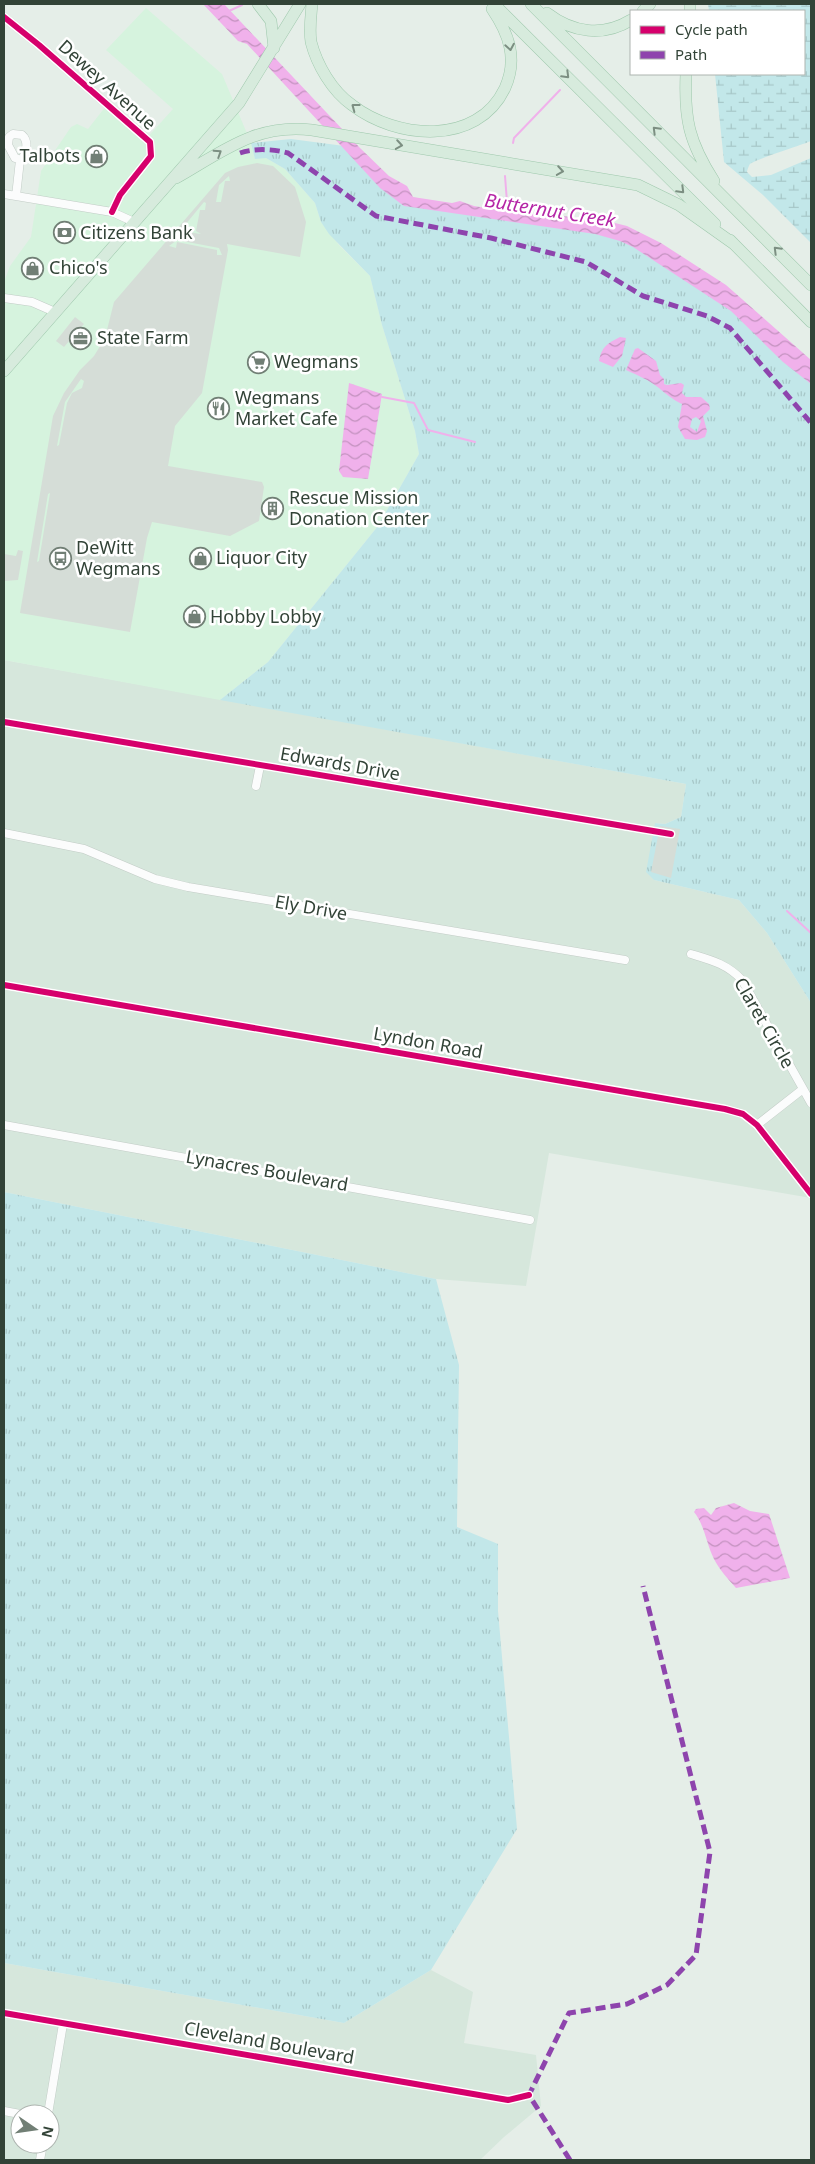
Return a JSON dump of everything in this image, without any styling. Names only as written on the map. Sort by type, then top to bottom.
[{"type":"highway","points":[[258,4],[271,21],[274,48]]},
{"type":"highway","points":[[4,371],[134,222],[176,178],[239,103],[300,4]]},
{"type":"highway","points":[[312,4],[310,30],[312,42],[318,61],[339,93],[364,114],[380,122],[401,129],[421,132],[449,130],[470,123],[484,115],[502,94],[508,80],[511,52],[506,32],[488,4]]},
{"type":"highway","points":[[494,4],[811,322]]},
{"type":"highway","points":[[531,4],[811,285]]},
{"type":"highway","points":[[536,4],[556,20],[578,29],[606,30],[621,26],[630,21]]},
{"type":"highway","points":[[686,75],[685,104],[690,136],[699,157],[728,201]]},
{"type":"highway","points":[[176,178],[229,146],[257,134],[277,129],[312,130],[638,185],[680,205],[734,244]]},
{"type":"street","name":"Dewey Avenue","points":[[4,17],[150,142],[151,156],[120,195],[112,212]]},
{"type":"street","points":[[16,196],[20,160]]},
{"type":"street","points":[[4,194],[112,212],[134,222]]},
{"type":"street","points":[[4,298],[32,302],[55,312]]},
{"type":"street","name":"Edwards Drive","points":[[4,722],[671,834]]},
{"type":"street","points":[[256,786],[260,766]]},
{"type":"street","name":"Ely Drive","points":[[4,833],[84,849],[155,878],[188,888],[625,960]]},
{"type":"street","name":"Claret Circle","points":[[691,954],[721,963],[733,970],[742,980],[811,1103]]},
{"type":"street","name":"Lyndon Road","points":[[4,985],[725,1109],[743,1114],[757,1125],[811,1194]]},
{"type":"street","points":[[757,1125],[803,1089]]},
{"type":"street","name":"Lynacres Boulevard","points":[[4,1126],[530,1220]]},
{"type":"street","name":"Cleveland Boulevard","points":[[4,2013],[508,2100],[529,2096]]},
{"type":"street","points":[[50,2104],[63,2024]]},
{"type":"shaded area","points":[[146,8],[222,74],[251,143],[255,158],[266,158],[285,169],[315,203],[321,222],[339,245],[370,276],[382,325],[415,431],[419,454],[378,526],[268,662],[220,700],[4,660],[4,282],[10,266],[31,237],[41,171],[71,127],[77,124],[88,129],[106,106],[145,140],[173,109],[106,50]]},
{"type":"shaded area","points":[[257,163],[273,166],[295,187],[306,222],[300,257],[227,244],[228,250],[202,393],[175,426],[168,466],[262,482],[264,487],[259,521],[230,536],[152,522],[147,538],[130,632],[20,613],[53,416],[64,393],[80,370],[94,356],[105,338],[114,302],[225,173],[238,167]],"holes":[[[229,176],[230,181],[225,181],[221,202],[216,202],[219,185]],[[204,202],[206,203],[205,210],[200,210],[196,231],[201,234],[187,232],[185,225]],[[177,240],[219,248],[222,255],[217,255],[217,250],[177,242],[176,248],[169,246]],[[81,379],[84,381],[82,388],[72,393],[67,403],[59,445],[57,446],[65,402]],[[50,493],[39,561],[37,562],[48,494]]]},
{"type":"shaded area","points":[[75,317],[84,324],[64,347],[56,341]]},
{"type":"shaded area","points":[[18,550],[23,551],[18,580],[4,581],[4,554],[16,556]]},
{"type":"shaded area","points":[[4,660],[686,784],[681,817],[665,824],[656,823],[654,880],[739,900],[767,933],[811,1003],[811,1198],[549,1153],[526,1286],[436,1279],[4,1192]]},
{"type":"shaded area","points":[[660,826],[680,829],[671,878],[651,872]]},
{"type":"shaded area","points":[[4,1963],[344,2023],[431,1970],[473,1992],[464,2043],[536,2055],[541,2106],[480,2160],[4,2160]]},
{"type":"green space","points":[[708,4],[811,4],[811,141],[753,162],[747,172],[752,177],[771,175],[811,158],[811,243],[763,195],[724,162],[715,75],[805,75],[805,10],[709,10]]},
{"type":"green space","points":[[291,139],[352,147],[416,203],[619,233],[720,292],[811,372],[811,1003],[767,933],[739,900],[654,880],[646,872],[655,823],[665,824],[681,817],[686,784],[220,700],[268,662],[378,526],[419,454],[415,431],[382,325],[370,276],[329,234],[321,222],[315,203],[285,169],[266,158],[255,159],[251,143]]},
{"type":"green space","points":[[4,1192],[436,1279],[459,1365],[457,1527],[498,1544],[498,1611],[517,1829],[431,1970],[344,2023],[4,1963]]},
{"type":"water","points":[[203,4],[224,4],[360,148],[389,176],[407,186],[413,197],[452,203],[460,201],[474,206],[510,212],[599,219],[627,226],[661,243],[726,285],[811,360],[811,384],[783,362],[731,311],[633,247],[620,241],[595,234],[404,206],[380,188],[247,44],[238,41]]},
{"type":"water","points":[[620,337],[626,338],[622,356],[613,367],[599,361],[601,352],[606,346]]},
{"type":"water","points":[[638,348],[656,361],[660,375],[664,379],[664,384],[681,383],[684,385],[682,393],[686,397],[701,397],[709,404],[710,409],[703,416],[707,431],[705,437],[697,440],[685,439],[678,427],[682,404],[643,378],[626,370],[635,349]],"holes":[[[696,417],[701,421],[697,432],[690,427],[692,419]]]},
{"type":"water","points":[[349,383],[382,394],[368,479],[343,477],[339,471]]},
{"type":"water","points":[[734,1503],[750,1511],[769,1514],[790,1578],[736,1588],[721,1570],[711,1553],[701,1523],[694,1512],[696,1509],[704,1508],[711,1515],[716,1508]]},
{"type":"waterway","points":[[229,11],[242,5]]},
{"type":"waterway","points":[[513,143],[514,138],[560,90]]},
{"type":"waterway","name":"Butternut Creek","points":[[505,176],[507,202],[514,212]]},
{"type":"waterway","points":[[382,397],[414,403],[428,430],[475,442]]},
{"type":"waterway","points":[[787,911],[811,933]]},
{"type":"marked path","points":[[240,153],[251,150],[288,153],[376,216],[491,238],[586,262],[643,296],[707,316],[730,328],[811,423]]},
{"type":"marked path","points":[[570,2160],[529,2095],[569,2013],[627,2004],[667,1985],[696,1955],[710,1852],[643,1586]]},
{"type":"cycle path","points":[[4,17],[150,142],[151,156],[120,195],[112,212]]},
{"type":"cycle path","points":[[4,722],[671,834]]},
{"type":"cycle path","points":[[4,985],[725,1109],[743,1114],[757,1125],[811,1194]]},
{"type":"cycle path","points":[[4,2013],[508,2100],[529,2095]]},
{"type":"place","name":"Talbots","points":[[96,156]]},
{"type":"place","name":"Citizens Bank","points":[[64,233]]},
{"type":"place","name":"Chico's","points":[[33,268]]},
{"type":"place","name":"State Farm","points":[[81,338]]},
{"type":"place","name":"Wegmans","points":[[258,362]]},
{"type":"place","name":"Wegmans Market Cafe","points":[[219,408]]},
{"type":"place","name":"Rescue Mission Donation Center","points":[[273,508]]},
{"type":"place","name":"DeWitt Wegmans","points":[[60,558]]},
{"type":"place","name":"Liquor City","points":[[200,558]]},
{"type":"place","name":"Hobby Lobby","points":[[194,617]]}]
